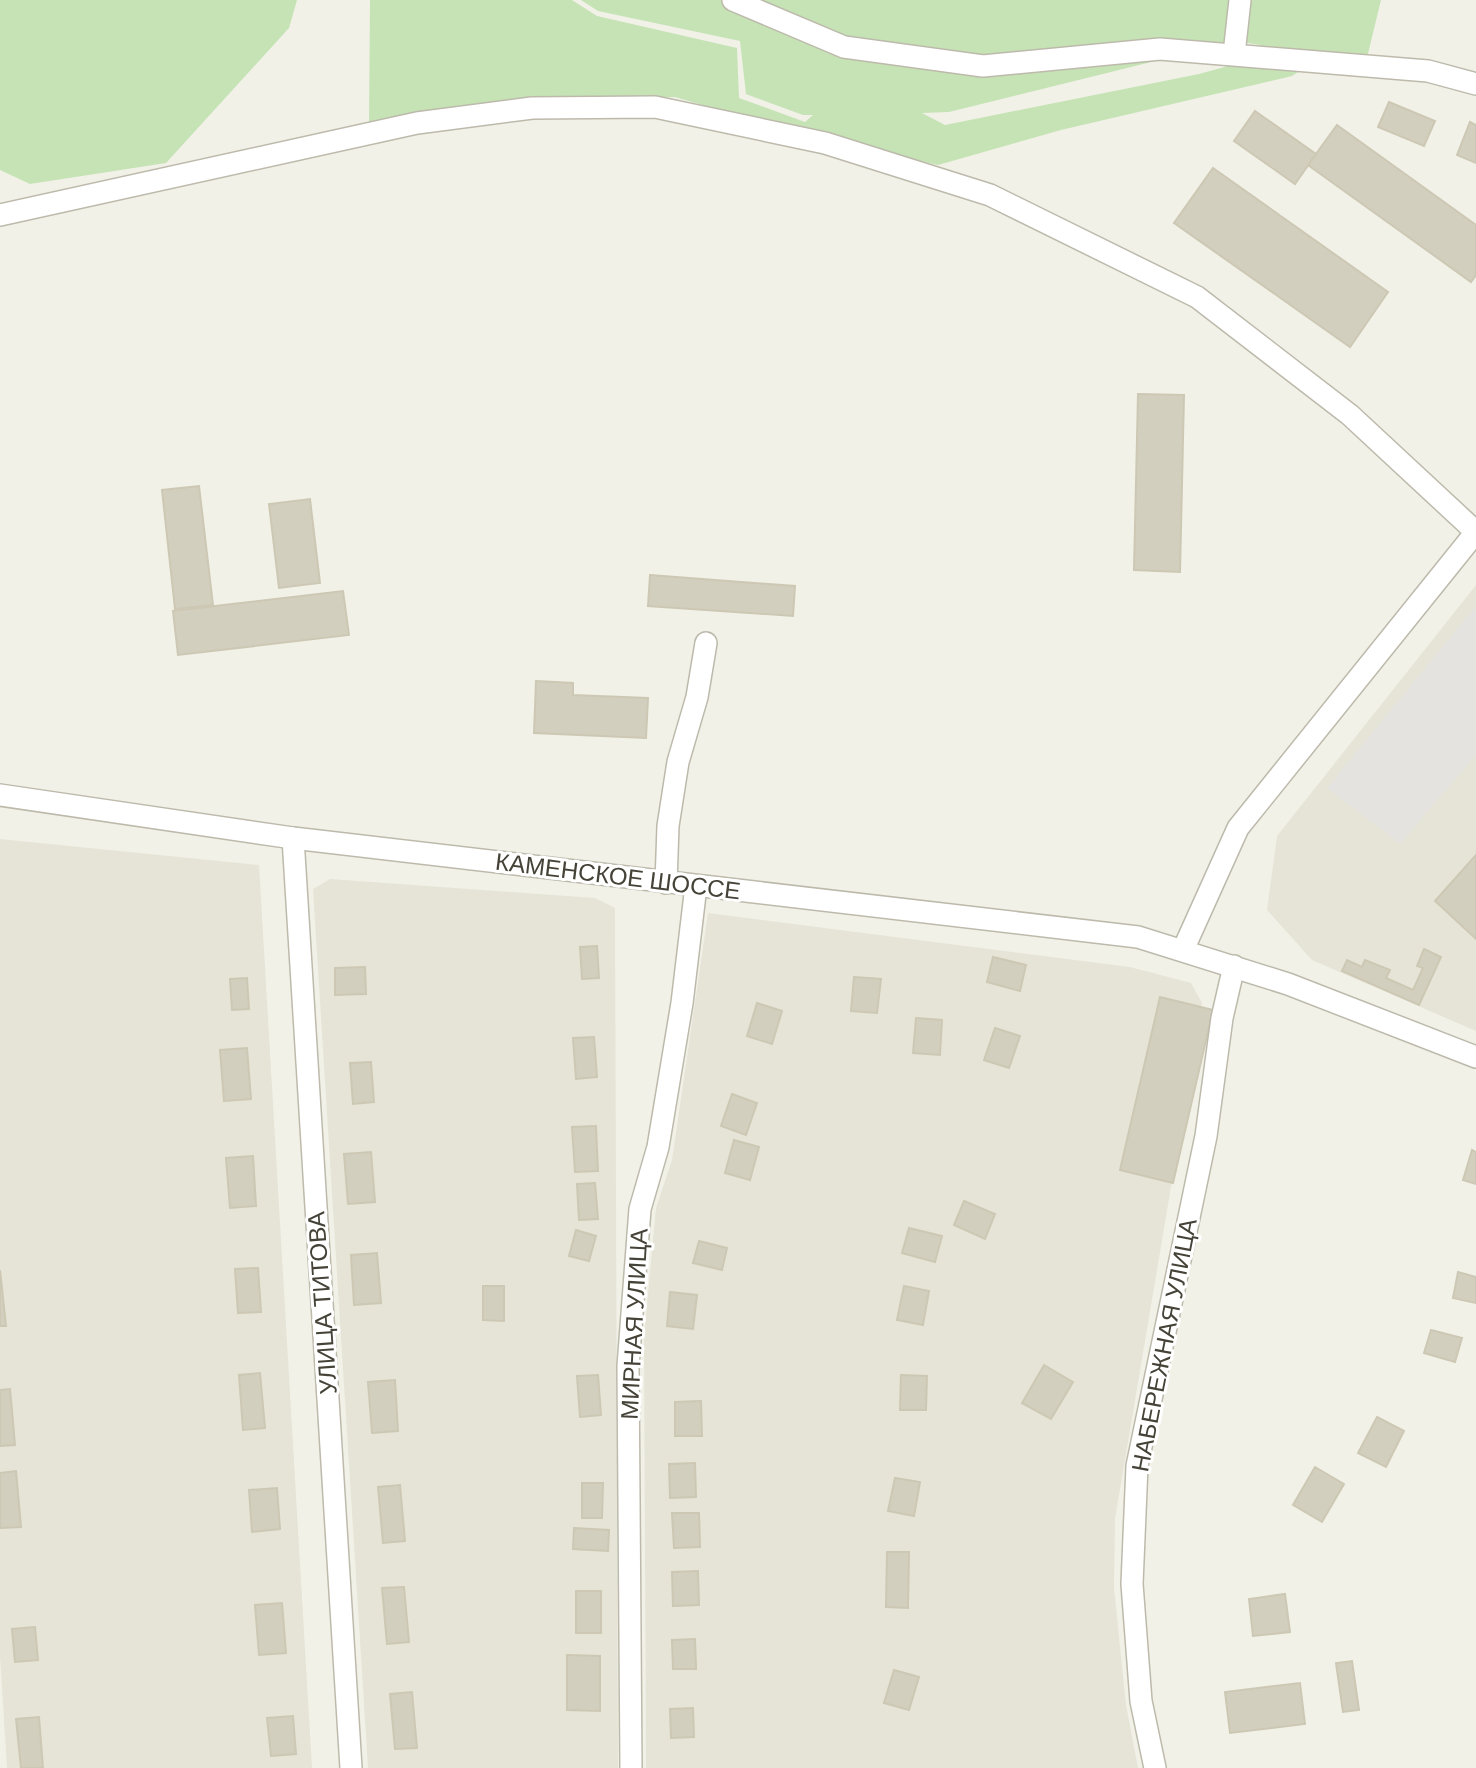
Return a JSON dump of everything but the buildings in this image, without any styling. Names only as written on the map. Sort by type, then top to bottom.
[{"type":"street","points":[[733,0],[769,7],[845,47],[983,66],[1160,49],[1428,71],[1476,84]]},
{"type":"street","points":[[1234,54],[1240,0]]},
{"type":"street","points":[[0,215],[417,123],[532,108],[655,107],[825,143],[990,195],[1197,297],[1350,415],[1476,532],[1238,828],[1183,950]]},
{"type":"street","points":[[666,883],[668,826],[678,762],[697,698],[706,643]]},
{"type":"street","name":"КАМЕНСКОЕ ШОССЕ","points":[[0,795],[293,838],[1138,937],[1234,965],[1476,1057]]},
{"type":"street","name":"УЛИЦА ТИТОВА","points":[[293,838],[351,1768]]},
{"type":"street","name":"МИРНАЯ УЛИЦА","points":[[631,1768],[628,1366],[640,1209],[658,1147],[696,886]]},
{"type":"street","name":"НАБЕРЕЖНАЯ УЛИЦА","points":[[1156,1768],[1141,1701],[1132,1584],[1137,1466],[1206,1136],[1222,1018],[1234,965]]},
{"type":"shaded area","points":[[1476,585],[1476,1031],[1312,960],[1267,910],[1277,836]]},
{"type":"shaded area","points":[[1476,606],[1476,755],[1400,844],[1327,788]]},
{"type":"shaded area","points":[[0,839],[259,865],[312,1768],[7,1768],[0,1656]]},
{"type":"shaded area","points":[[330,879],[595,898],[615,908],[618,1768],[368,1768],[313,889]]},
{"type":"shaded area","points":[[708,913],[1130,967],[1191,983],[1202,1003],[1115,1519],[1114,1588],[1126,1705],[1138,1768],[646,1768],[644,1338],[656,1208],[672,1160]]},
{"type":"green space","points":[[0,0],[297,0],[289,28],[166,163],[30,184],[0,170]]},
{"type":"green space","points":[[370,0],[572,0],[597,16],[737,48],[739,98],[805,122],[813,115],[803,115],[746,94],[740,41],[598,11],[581,0],[1381,0],[1366,62],[1325,55],[1292,76],[1061,130],[938,165],[816,138],[675,97],[513,102],[369,124]],"holes":[[[1236,41],[1260,45],[1261,57],[1199,74],[945,125],[922,113],[949,112]]]}]
